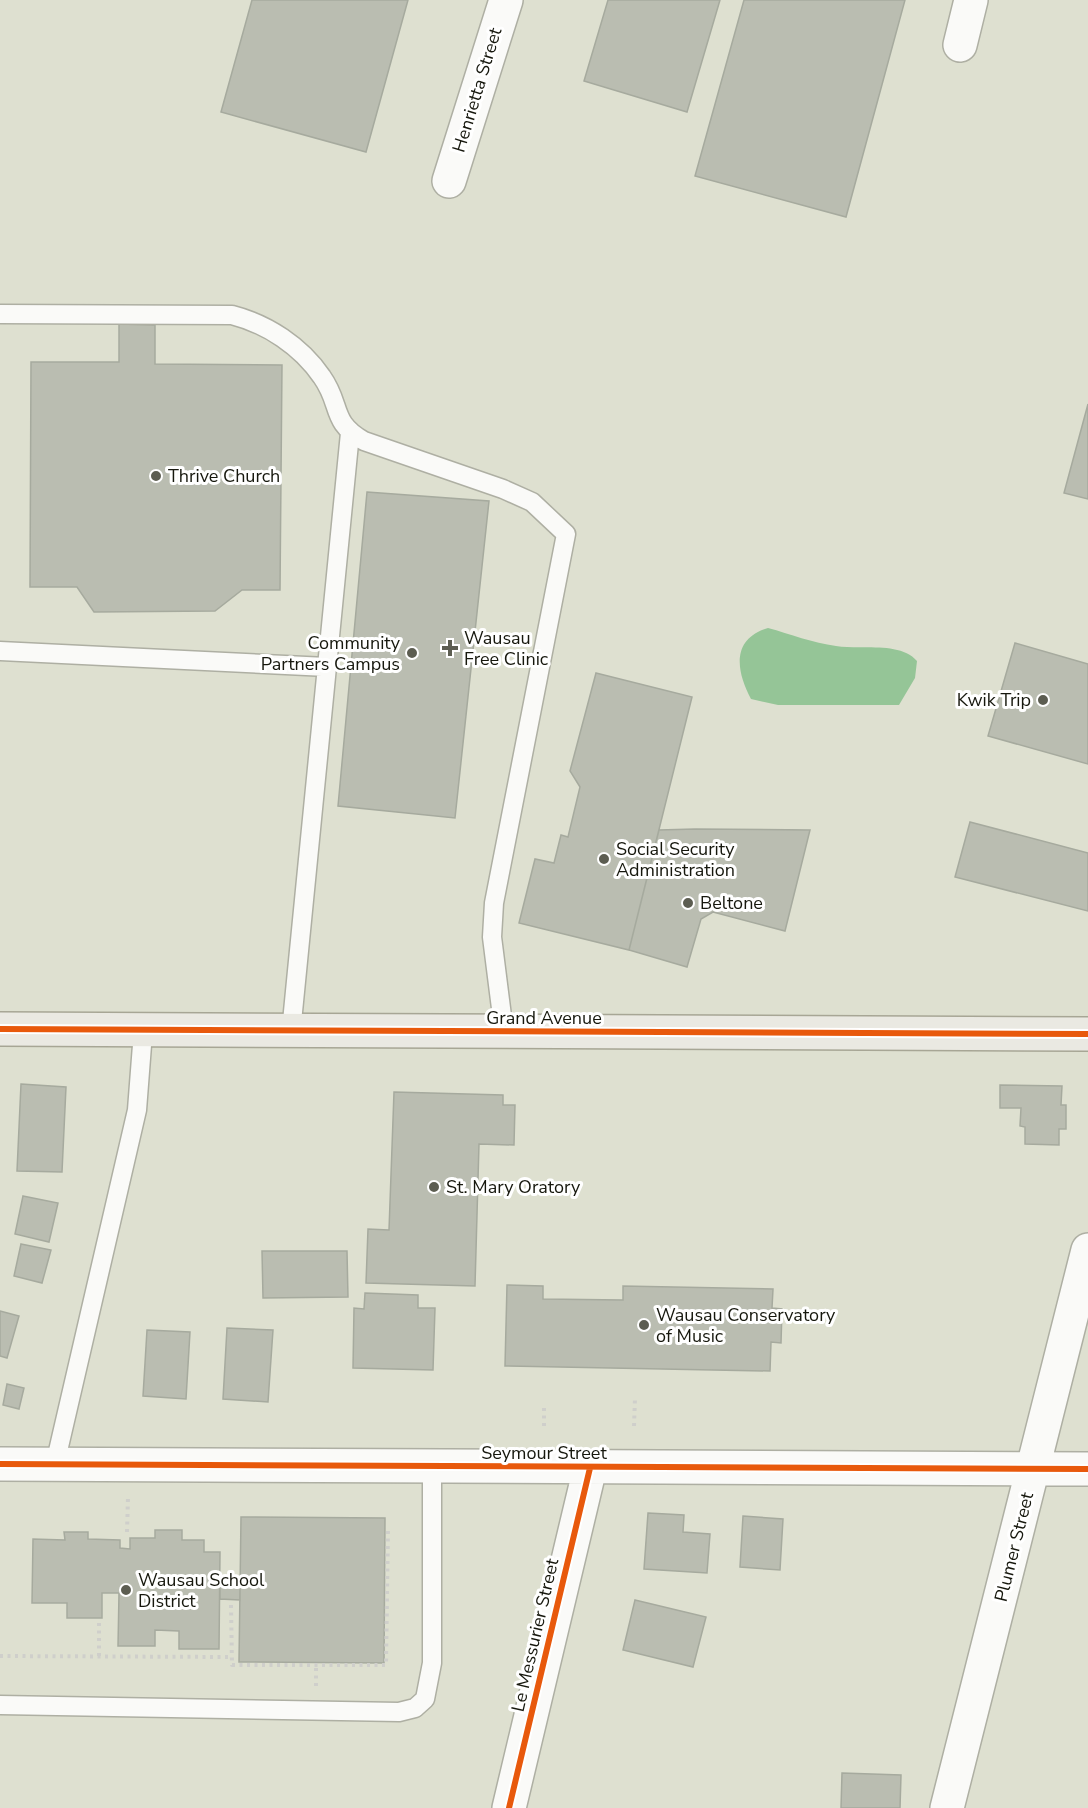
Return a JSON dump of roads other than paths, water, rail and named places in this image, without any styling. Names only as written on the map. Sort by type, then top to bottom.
[{"type":"main road","name":"Grand Avenue","points":[[0,1029],[143,1032],[1088,1034]]},
{"type":"street","name":"Henrietta Street","points":[[449,181],[506,0]]},
{"type":"street","points":[[960,45],[971,0]]},
{"type":"street","name":"Plumer Street","points":[[947,1808],[1088,1250]]},
{"type":"street","name":"Seymour Street","points":[[0,1464],[1088,1469]]},
{"type":"street","name":"Le Messurier Street","points":[[509,1808],[590,1468]]},
{"type":"lane","points":[[0,314],[232,315],[254,321],[285,339],[322,377],[335,402],[342,426],[350,433],[364,441],[503,489],[532,502],[566,534],[494,903],[492,936],[504,1032]]},
{"type":"lane","points":[[291,1032],[350,433]]},
{"type":"lane","points":[[0,651],[327,667]]},
{"type":"lane","points":[[55,1464],[137,1110],[143,1032]]},
{"type":"lane","points":[[0,1705],[322,1712],[399,1712],[415,1708],[425,1699],[428,1692],[432,1663],[432,1467]]},
{"type":"place","name":"Thrive Church","points":[[156,476]]},
{"type":"place","name":"Wausau Free Clinic","points":[[450,648]]},
{"type":"place","name":"Community Partners Campus","points":[[412,653]]},
{"type":"place","name":"Kwik Trip","points":[[1043,700]]},
{"type":"place","name":"Social Security Administration","points":[[604,859]]},
{"type":"place","name":"Beltone","points":[[688,903]]},
{"type":"place","name":"St. Mary Oratory","points":[[434,1187]]},
{"type":"place","name":"Wausau Conservatory of Music","points":[[644,1325]]},
{"type":"place","name":"Wausau School District","points":[[126,1590]]}]
